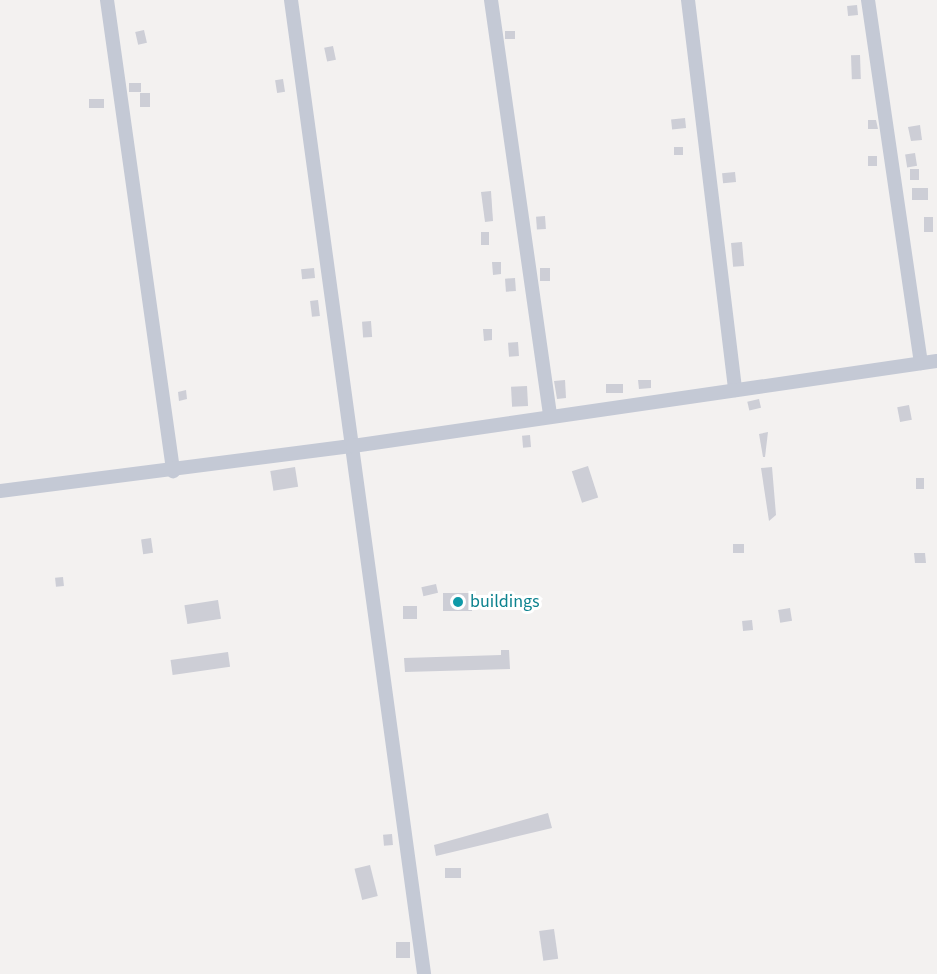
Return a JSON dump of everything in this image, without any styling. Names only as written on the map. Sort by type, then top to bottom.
[{"type":"street","points":[[107,0],[172,471]]},
{"type":"street","points":[[291,0],[424,974]]},
{"type":"street","points":[[490,0],[550,415]]},
{"type":"street","points":[[687,0],[735,390]]},
{"type":"street","points":[[868,0],[921,363]]},
{"type":"street","points":[[0,491],[172,471],[353,446],[550,415],[937,361]]},
{"type":"building","points":[[857,5],[858,15],[848,16],[847,6]]},
{"type":"building","points":[[144,30],[147,43],[138,45],[135,32]]},
{"type":"building","points":[[505,31],[515,31],[515,39],[505,39]]},
{"type":"building","points":[[333,46],[336,60],[327,62],[324,48]]},
{"type":"building","points":[[851,55],[860,55],[861,79],[852,79]]},
{"type":"building","points":[[283,79],[285,92],[277,93],[275,80]]},
{"type":"building","points":[[129,83],[141,83],[141,92],[129,92]]},
{"type":"building","points":[[140,93],[150,93],[150,107],[140,107]]},
{"type":"building","points":[[89,99],[104,99],[104,108],[89,108]]},
{"type":"building","points":[[685,118],[686,128],[672,129],[671,119]]},
{"type":"building","points":[[868,120],[876,120],[878,129],[868,129]]},
{"type":"building","points":[[920,125],[922,140],[911,141],[908,127]]},
{"type":"building","points":[[674,147],[683,147],[683,155],[674,155]]},
{"type":"building","points":[[915,153],[917,166],[907,167],[905,155]]},
{"type":"building","points":[[868,156],[877,156],[877,166],[868,166]]},
{"type":"building","points":[[910,169],[919,169],[919,180],[910,180]]},
{"type":"building","points":[[735,172],[736,182],[723,183],[722,173]]},
{"type":"building","points":[[912,188],[928,188],[928,200],[912,200]]},
{"type":"building","points":[[491,191],[493,221],[485,222],[481,192]]},
{"type":"building","points":[[545,216],[546,229],[537,230],[536,217]]},
{"type":"building","points":[[924,217],[933,217],[933,232],[924,232]]},
{"type":"building","points":[[481,232],[489,232],[489,245],[481,245]]},
{"type":"building","points":[[742,242],[744,266],[733,267],[731,243]]},
{"type":"building","points":[[492,262],[501,262],[501,274],[493,275]]},
{"type":"building","points":[[314,268],[315,278],[302,279],[301,269]]},
{"type":"building","points":[[540,268],[550,268],[550,281],[540,281]]},
{"type":"building","points":[[515,278],[516,291],[506,292],[505,279]]},
{"type":"building","points":[[318,300],[320,316],[312,317],[310,301]]},
{"type":"building","points":[[371,321],[372,337],[363,338],[362,322]]},
{"type":"building","points":[[483,329],[492,329],[492,340],[484,341]]},
{"type":"building","points":[[518,342],[519,356],[509,357],[508,343]]},
{"type":"building","points":[[565,380],[566,398],[557,399],[554,381]]},
{"type":"building","points":[[638,380],[651,380],[651,388],[639,389]]},
{"type":"building","points":[[606,384],[623,384],[623,393],[606,393]]},
{"type":"building","points":[[527,386],[528,406],[512,407],[511,387]]},
{"type":"building","points":[[186,390],[187,399],[179,401],[178,392]]},
{"type":"building","points":[[759,399],[761,408],[749,410],[747,402]]},
{"type":"building","points":[[909,405],[912,420],[900,422],[897,407]]},
{"type":"building","points":[[768,432],[765,457],[763,457],[759,434]]},
{"type":"building","points":[[530,435],[531,447],[523,448],[522,436]]},
{"type":"building","points":[[588,466],[598,497],[582,503],[572,471]]},
{"type":"building","points":[[295,467],[298,487],[273,491],[270,471]]},
{"type":"building","points":[[772,467],[776,515],[769,521],[761,468]]},
{"type":"building","points":[[916,478],[924,478],[924,489],[916,489]]},
{"type":"building","points":[[151,538],[153,553],[143,554],[141,539]]},
{"type":"building","points":[[733,544],[744,544],[744,553],[733,553]]},
{"type":"building","points":[[914,553],[925,553],[926,563],[915,563]]},
{"type":"building","points":[[63,577],[64,586],[56,587],[55,578]]},
{"type":"building","points":[[436,584],[438,593],[423,596],[421,587]]},
{"type":"building","name":"buildings","points":[[443,593],[472,593],[472,611],[443,611]]},
{"type":"building","points":[[218,600],[221,619],[187,624],[184,605]]},
{"type":"building","points":[[403,606],[417,606],[417,619],[403,619]]},
{"type":"building","points":[[790,608],[792,621],[780,623],[778,610]]},
{"type":"building","points":[[752,620],[753,630],[743,631],[742,621]]},
{"type":"building","points":[[501,650],[509,650],[510,669],[405,672],[404,658],[501,655]]},
{"type":"building","points":[[228,652],[230,667],[173,675],[171,660]]},
{"type":"building","points":[[548,813],[552,828],[436,856],[434,845]]},
{"type":"building","points":[[392,834],[393,845],[384,846],[383,835]]},
{"type":"building","points":[[370,865],[378,896],[362,900],[354,869]]},
{"type":"building","points":[[445,868],[461,868],[461,878],[445,878]]},
{"type":"building","points":[[554,929],[558,959],[543,961],[539,931]]},
{"type":"building","points":[[396,942],[410,942],[410,958],[396,958]]},
{"type":"place","name":"buildings","points":[[458,602]]}]
